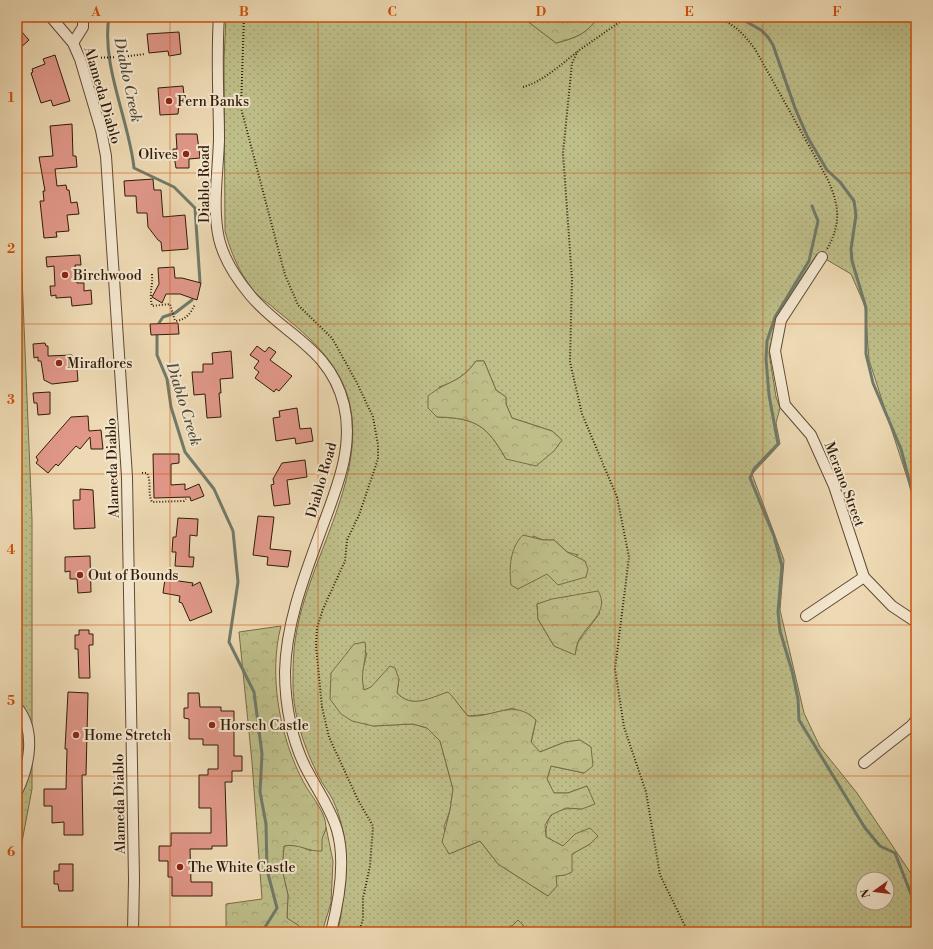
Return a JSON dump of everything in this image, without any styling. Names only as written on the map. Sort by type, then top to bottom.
[{"type":"street","name":"Alameda Diablo","points":[[51,17],[73,44],[80,59],[91,95],[106,156],[127,477],[134,848],[133,932]]},
{"type":"street","points":[[73,44],[83,27],[84,17]]},
{"type":"street","name":"Diablo Road","points":[[219,17],[217,50],[219,138],[216,210],[222,246],[234,273],[251,296],[264,310],[306,342],[326,368],[341,396],[347,425],[346,448],[337,487],[306,574],[289,629],[285,669],[286,692],[294,734],[306,770],[331,813],[339,842],[339,891],[331,932]]},
{"type":"street","name":"Merano Street","points":[[822,257],[782,320],[775,351],[785,405],[798,422],[811,435],[834,486],[864,577],[892,606],[916,622]]},
{"type":"street","points":[[806,616],[864,577]]},
{"type":"street","points":[[17,707],[28,726],[30,743],[25,769],[17,792]]},
{"type":"street","points":[[864,763],[911,726],[916,720]]},
{"type":"path","points":[[244,17],[242,108],[285,275],[298,305],[332,338],[357,383],[373,417],[378,445],[378,459],[359,515],[347,540],[345,561],[323,609],[317,628],[316,646],[322,707],[329,738],[358,800],[373,826],[370,866],[363,898],[363,919],[359,932],[344,932]]},
{"type":"path","points":[[523,87],[533,84],[552,73],[578,51],[627,17]]},
{"type":"path","points":[[712,17],[723,20],[732,25],[745,35],[755,49],[836,197],[837,222],[834,237],[822,257]]},
{"type":"path","points":[[578,51],[572,63],[563,153],[572,279],[570,362],[582,414],[617,497],[629,557],[615,669],[624,727],[646,792],[660,874],[688,932]]},
{"type":"path","points":[[92,58],[122,57],[145,54]]},
{"type":"path","points":[[152,274],[153,281],[149,292],[152,306],[170,304],[175,321],[183,319],[195,304]]},
{"type":"path","points":[[142,473],[147,473],[149,478],[149,492],[152,502],[184,501],[186,499]]},
{"type":"green space","points":[[226,17],[522,17],[556,43],[569,39],[590,28],[598,17],[916,17],[916,505],[869,360],[865,306],[851,274],[817,254],[798,283],[776,322],[769,353],[776,397],[780,408],[776,423],[780,444],[752,474],[784,560],[780,610],[804,713],[820,747],[857,793],[916,881],[916,932],[523,932],[523,925],[510,926],[506,932],[337,932],[346,879],[346,852],[342,826],[333,800],[314,767],[301,732],[295,708],[293,666],[296,635],[303,606],[345,484],[351,454],[352,424],[347,394],[335,369],[308,337],[255,293],[236,262],[225,231],[224,60]],"holes":[[[476,361],[484,361],[496,390],[506,397],[506,404],[512,418],[552,431],[562,440],[506,459],[493,439],[479,426],[462,419],[437,417],[439,387],[460,377]],[[533,536],[543,540],[554,540],[567,552],[578,555],[536,578]],[[571,596],[600,613],[578,642],[575,654],[554,646],[538,619],[537,604]],[[367,653],[361,676],[364,690],[399,679],[397,693],[409,701],[415,702],[428,700],[448,692],[468,716],[490,714],[513,708],[536,720],[531,743],[540,752],[565,742],[580,740],[591,747],[584,773],[551,766],[547,779],[553,793],[568,793],[587,786],[582,809],[567,809],[555,812],[548,821],[546,837],[563,846],[575,834],[590,844],[572,854],[565,875],[556,876],[548,896],[498,864],[480,841],[449,854],[444,827],[450,810],[453,789],[440,741],[427,728],[413,724],[373,726],[331,673]]]},
{"type":"green space","points":[[522,17],[598,17],[585,31],[569,39],[556,43]]},
{"type":"green space","points":[[17,100],[21,118],[22,148],[19,204],[32,519],[32,789],[17,868]]},
{"type":"green space","points":[[476,361],[484,361],[496,390],[506,397],[506,404],[512,418],[552,431],[562,440],[554,451],[536,466],[506,459],[493,439],[479,426],[462,419],[437,417],[428,408],[428,396],[441,387],[459,378]]},
{"type":"green space","points":[[523,535],[543,540],[554,540],[567,552],[585,561],[588,569],[586,577],[558,585],[547,574],[518,589],[511,585],[511,558],[515,546]]},
{"type":"green space","points":[[598,591],[601,599],[599,612],[581,636],[577,644],[575,655],[554,646],[538,619],[537,604],[552,599]]},
{"type":"green space","points":[[281,626],[277,645],[276,665],[276,686],[279,706],[288,747],[304,783],[324,816],[326,828],[322,839],[322,851],[289,845],[284,846],[282,869],[288,895],[287,918],[298,925],[305,932],[226,932],[226,904],[262,899],[252,762],[239,632]]},
{"type":"green space","points":[[365,642],[366,648],[362,677],[364,690],[371,687],[390,666],[395,668],[399,679],[397,693],[403,698],[421,701],[448,692],[468,716],[477,716],[504,710],[520,710],[536,720],[531,742],[540,752],[565,742],[580,740],[591,747],[593,766],[584,773],[551,766],[547,779],[554,793],[568,793],[587,786],[595,804],[582,809],[566,808],[551,815],[545,825],[546,837],[563,846],[575,834],[590,828],[598,836],[590,844],[572,854],[572,872],[565,875],[556,876],[557,886],[548,896],[498,864],[480,841],[449,854],[442,842],[450,810],[453,789],[440,741],[427,728],[413,724],[373,726],[352,721],[341,714],[330,699],[331,673],[354,644]]},
{"type":"green space","points":[[326,827],[333,861],[331,903],[322,932],[305,932],[298,925],[287,919],[288,895],[282,870],[284,846],[295,844],[311,851],[322,838]]},
{"type":"green space","points":[[518,920],[523,925],[523,932],[506,932]]},
{"type":"building","points":[[21,31],[29,40],[17,51],[17,35]]},
{"type":"building","points":[[179,32],[181,54],[169,56],[168,51],[149,53],[147,34]]},
{"type":"building","points":[[55,55],[70,101],[53,106],[51,100],[41,103],[31,73],[33,72],[32,69],[45,64],[43,59]]},
{"type":"building","name":"Fern Banks","points":[[183,86],[184,95],[180,96],[178,114],[160,115],[158,88]]},
{"type":"building","points":[[72,124],[73,156],[76,156],[77,167],[55,169],[57,186],[66,185],[67,190],[69,190],[71,203],[77,202],[79,214],[67,215],[69,231],[56,232],[57,237],[44,238],[40,201],[44,201],[43,191],[45,191],[39,157],[53,156],[50,126]]},
{"type":"building","name":"Olives","points":[[176,134],[197,134],[200,158],[189,159],[189,168],[176,168],[173,149],[177,149]]},
{"type":"building","points":[[153,179],[154,190],[161,190],[163,217],[185,215],[188,249],[162,251],[161,242],[148,227],[147,213],[137,213],[136,196],[125,196],[124,181]]},
{"type":"building","name":"Birchwood","points":[[80,255],[81,265],[75,265],[77,283],[84,283],[84,291],[91,290],[92,304],[72,306],[71,297],[56,298],[56,295],[51,296],[50,286],[55,286],[54,266],[47,267],[46,257]]},
{"type":"building","points":[[174,267],[175,278],[182,278],[201,283],[197,300],[180,294],[166,294],[162,303],[152,297],[159,284],[158,268]]},
{"type":"building","points":[[178,323],[179,334],[151,335],[150,324]]},
{"type":"building","name":"Miraflores","points":[[45,343],[46,346],[48,346],[48,356],[72,355],[72,358],[76,357],[78,381],[52,384],[44,380],[41,361],[38,361],[38,357],[34,358],[33,344]]},
{"type":"building","points":[[257,346],[265,352],[269,347],[276,352],[270,360],[292,376],[279,391],[276,389],[274,392],[255,378],[259,372],[254,368],[259,361],[250,355]]},
{"type":"building","points":[[231,351],[233,378],[220,379],[221,393],[219,393],[221,417],[207,418],[205,394],[194,395],[192,372],[203,372],[203,364],[213,364],[212,353]]},
{"type":"building","points":[[50,392],[50,414],[38,415],[37,403],[34,403],[33,393]]},
{"type":"building","points":[[297,408],[300,429],[311,428],[313,441],[296,444],[295,438],[276,441],[273,418],[280,417],[279,411]]},
{"type":"building","points":[[88,416],[89,431],[101,430],[103,449],[91,449],[90,437],[80,449],[76,446],[58,466],[56,464],[48,473],[36,463],[38,460],[36,457],[71,417]]},
{"type":"building","points":[[153,454],[179,454],[179,463],[171,464],[171,485],[185,484],[185,490],[199,484],[204,496],[191,501],[190,497],[154,498]]},
{"type":"building","points":[[305,460],[307,477],[287,480],[290,504],[274,506],[271,485],[274,484],[273,479],[282,463]]},
{"type":"building","points":[[80,489],[93,490],[95,528],[74,529],[73,500],[80,500]]},
{"type":"building","points":[[258,516],[274,517],[270,549],[291,551],[288,567],[267,565],[268,557],[253,555]]},
{"type":"building","points":[[178,518],[198,519],[197,536],[190,535],[189,557],[194,557],[193,567],[175,566],[176,552],[172,552],[173,537],[176,537]]},
{"type":"building","name":"Out of Bounds","points":[[90,556],[91,592],[78,593],[77,579],[70,579],[70,571],[65,572],[65,557]]},
{"type":"building","points":[[165,579],[193,583],[192,586],[200,582],[212,612],[190,621],[182,603],[179,602],[180,596],[163,593]]},
{"type":"building","points":[[79,630],[89,630],[89,634],[93,634],[93,645],[89,645],[90,678],[79,678],[78,649],[75,649],[75,635],[79,635]]},
{"type":"building","points":[[68,692],[88,693],[86,775],[82,775],[83,835],[64,835],[64,822],[52,823],[52,806],[44,806],[44,789],[66,789],[67,749],[65,749]]},
{"type":"building","points":[[188,693],[199,693],[200,707],[221,707],[221,711],[234,711],[234,756],[242,756],[242,771],[232,771],[232,782],[225,782],[227,846],[212,846],[212,849],[190,849],[191,882],[212,882],[212,896],[172,896],[172,877],[168,877],[168,861],[159,861],[159,846],[171,846],[171,833],[211,833],[211,808],[199,808],[199,775],[208,775],[208,769],[218,769],[218,745],[203,745],[203,739],[189,739],[189,719],[184,718],[184,708],[188,708]]},
{"type":"building","points":[[59,864],[73,864],[73,891],[59,891],[58,884],[54,884],[54,871],[59,871]]},
{"type":"waterway","name":"Diablo Creek","points":[[109,17],[109,54],[112,73],[127,131],[134,168],[174,187],[195,208],[200,282]]},
{"type":"waterway","points":[[738,17],[761,30],[768,37],[773,45],[795,108],[808,138],[827,170],[840,182],[854,201],[856,215],[851,249],[852,261],[866,308],[866,354],[873,383],[901,449],[916,507]]},
{"type":"waterway","points":[[812,206],[818,221],[809,261],[775,317],[767,341],[766,359],[769,395],[778,444],[754,469],[750,478],[774,536],[782,566],[778,612],[780,631],[792,671],[798,699],[799,720],[865,828],[880,846],[895,853],[916,907]]},
{"type":"waterway","name":"Diablo Creek","points":[[159,323],[163,317],[175,313],[192,300]]},
{"type":"waterway","name":"Diablo Creek","points":[[157,336],[157,355],[167,379],[171,407],[185,452],[214,489],[233,531],[238,582],[229,642],[254,692],[262,754],[260,792],[266,824],[267,870],[277,908],[262,932]]},
{"type":"place","name":"Fern Banks","points":[[169,101]]},
{"type":"place","name":"Olives","points":[[186,154]]},
{"type":"place","name":"Birchwood","points":[[65,275]]},
{"type":"place","name":"Miraflores","points":[[59,363]]},
{"type":"place","name":"Out of Bounds","points":[[80,575]]},
{"type":"place","name":"Horsch Castle","points":[[212,725]]},
{"type":"place","name":"Home Stretch","points":[[76,735]]},
{"type":"place","name":"The White Castle","points":[[180,867]]}]
